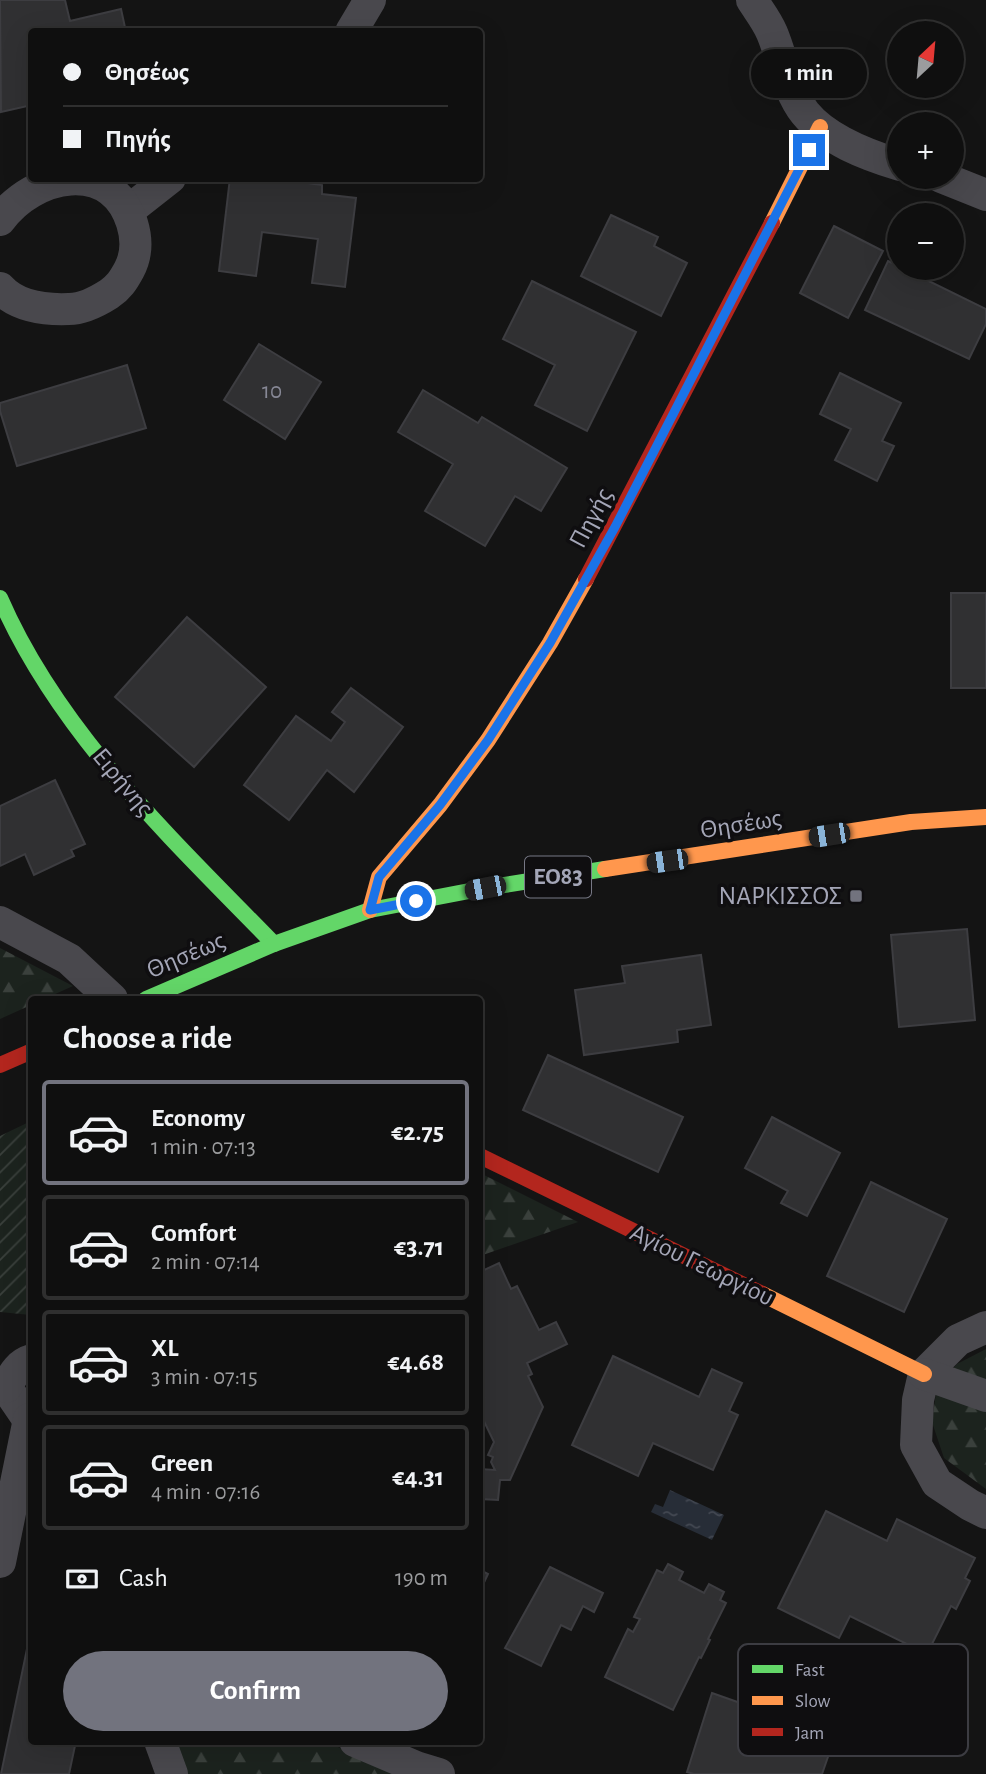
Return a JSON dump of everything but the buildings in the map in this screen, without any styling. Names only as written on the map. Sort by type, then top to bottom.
[{"type":"street","points":[[353,28],[370,0]]},
{"type":"street","points":[[752,0],[772,33],[805,113],[820,127],[847,144],[887,160]]},
{"type":"street","name":"Πηγής","points":[[370,910],[379,877],[440,805],[480,751],[550,643],[615,527],[820,127]]},
{"type":"street","points":[[0,220],[8,209],[29,192],[55,182]]},
{"type":"street","points":[[0,290],[23,304],[48,310],[74,309],[99,301],[119,288],[134,260],[136,235],[128,211],[115,194],[87,182]]},
{"type":"street","points":[[128,211],[165,182]]},
{"type":"street","points":[[964,186],[986,195]]},
{"type":"street","name":"Ειρήνης","points":[[0,598],[10,624],[55,697],[117,778],[274,944]]},
{"type":"street","name":"Θησέως","points":[[174,994],[274,944],[370,910],[485,888],[911,822],[986,817]]},
{"type":"street","points":[[0,922],[69,959],[109,996]]},
{"type":"street","points":[[0,1065],[28,1053]]},
{"type":"street","name":"Αγίου Γεωργίου","points":[[483,1157],[925,1374]]},
{"type":"street","points":[[986,1327],[958,1339],[925,1374],[918,1400],[916,1445],[937,1483],[986,1513]]},
{"type":"street","points":[[28,1361],[23,1362],[3,1385],[28,1419]]},
{"type":"street","points":[[925,1374],[986,1396]]},
{"type":"street","points":[[0,1562],[28,1431]]},
{"type":"street","points":[[161,1745],[172,1774]]},
{"type":"street","points":[[364,1745],[439,1774]]},
{"type":"green space","points":[[0,948],[73,986],[51,996],[28,996],[28,1006],[0,1019]]},
{"type":"green space","points":[[28,1122],[28,1315],[0,1312],[0,1136]]},
{"type":"green space","points":[[483,1174],[578,1222],[483,1255]]},
{"type":"green space","points":[[986,1349],[986,1489],[944,1458],[932,1422],[937,1386],[957,1364]]},
{"type":"green space","points":[[176,1745],[334,1745],[354,1755],[410,1774],[187,1774]]},
{"type":"water","points":[[670,1490],[724,1515],[712,1540],[651,1512],[655,1504],[663,1507]]},
{"type":"traffic: fast","points":[[0,598],[25,648],[86,740],[158,825],[274,944]]},
{"type":"traffic: fast","points":[[153,996],[274,944],[370,910],[605,869]]},
{"type":"traffic: slow","points":[[772,223],[820,127]]},
{"type":"traffic: slow","points":[[370,910],[379,877],[440,805],[488,740],[550,643],[586,579]]},
{"type":"traffic: slow","points":[[605,869],[911,822],[986,817]]},
{"type":"traffic: slow","points":[[762,1294],[924,1374]]},
{"type":"traffic: jam","points":[[586,579],[772,223]]},
{"type":"traffic: jam","points":[[0,1065],[28,1053]]},
{"type":"traffic: jam","points":[[483,1157],[762,1294]]},
{"type":"place","name":"ΝΑΡΚΙΣΣΟΣ","points":[[856,896]]},
{"type":"route","points":[[416,901],[370,910],[379,877],[440,805],[488,740],[550,643],[615,527],[809,150]]}]
